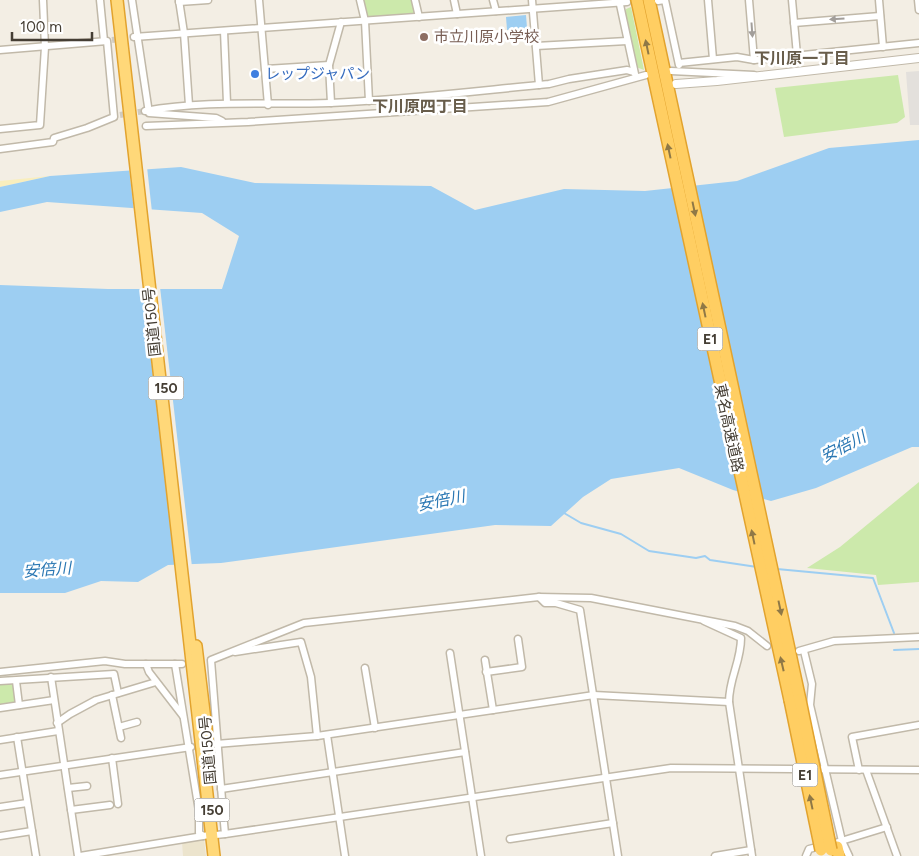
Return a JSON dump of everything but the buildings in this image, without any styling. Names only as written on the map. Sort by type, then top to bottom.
[{"type":"highway","name":"国道150号","points":[[117,0],[138,130]]},
{"type":"highway","name":"国道150号","points":[[122,0],[138,130],[215,856]]},
{"type":"highway","name":"東名高速道路","points":[[648,0],[779,630],[832,851]]},
{"type":"highway","name":"東名高速道路","points":[[632,1],[667,90]]},
{"type":"highway","name":"国道150号","points":[[192,645],[195,731],[215,856]]},
{"type":"highway","name":"東名高速道路","points":[[795,700],[816,778],[832,851]]},
{"type":"street","points":[[0,129],[40,125],[45,47],[42,0]]},
{"type":"street","points":[[0,149],[53,142],[54,138],[117,116],[108,40],[100,0]]},
{"type":"street","points":[[132,0],[136,37],[145,77],[146,111]]},
{"type":"street","points":[[189,105],[184,33],[179,1],[208,0]]},
{"type":"street","points":[[259,0],[263,28],[268,105]]},
{"type":"street","points":[[360,0],[365,21],[369,101]]},
{"type":"street","points":[[415,0],[419,17]]},
{"type":"street","points":[[454,0],[457,14]]},
{"type":"street","points":[[493,0],[496,11]]},
{"type":"street","points":[[532,0],[539,86]]},
{"type":"street","points":[[658,1],[665,0],[679,66]]},
{"type":"street","points":[[708,0],[713,59]]},
{"type":"street","points":[[749,0],[754,60]]},
{"type":"street","points":[[792,0],[797,55]]},
{"type":"street","points":[[879,0],[883,47]]},
{"type":"street","points":[[918,0],[919,10]]},
{"type":"street","points":[[136,37],[534,9],[575,3],[632,1]]},
{"type":"street","points":[[619,2],[635,74]]},
{"type":"street","points":[[794,23],[880,16]]},
{"type":"street","points":[[331,103],[329,65],[341,22]]},
{"type":"street","points":[[224,31],[227,103]]},
{"type":"street","points":[[0,50],[108,40]]},
{"type":"street","points":[[536,46],[627,41]]},
{"type":"street","points":[[671,71],[679,66],[713,59],[737,57],[754,60],[919,43]]},
{"type":"street","points":[[667,90],[758,76],[919,58]]},
{"type":"street","points":[[266,69],[329,65]]},
{"type":"street","points":[[679,66],[758,76]]},
{"type":"street","points":[[146,111],[189,105],[227,103],[268,105],[369,101],[539,86],[607,72],[627,70],[635,74]]},
{"type":"street","points":[[138,130],[548,102],[635,74],[646,74]]},
{"type":"street","points":[[146,111],[149,113],[216,118],[224,123]]},
{"type":"street","points":[[538,597],[545,603],[556,603],[580,610],[618,856]]},
{"type":"street","points":[[213,835],[221,789],[208,661],[304,624],[538,597],[591,598],[703,619],[744,629],[767,646]]},
{"type":"street","points":[[703,619],[712,626],[734,633],[741,638],[736,672],[729,682],[729,702],[752,853],[715,856]]},
{"type":"street","points":[[832,851],[825,768],[810,705],[812,684],[802,651],[834,641],[919,637]]},
{"type":"street","points":[[486,672],[522,667],[518,639]]},
{"type":"street","points":[[232,652],[239,653],[302,642],[310,677],[317,736]]},
{"type":"street","points":[[450,653],[481,856]]},
{"type":"street","points":[[485,660],[493,710]]},
{"type":"street","points":[[0,672],[105,662],[178,664],[183,716],[190,747],[199,811],[199,833],[213,835]]},
{"type":"street","points":[[146,664],[156,682],[183,716]]},
{"type":"street","points":[[366,668],[374,728]]},
{"type":"street","points":[[0,682],[114,674],[121,738]]},
{"type":"street","points":[[51,677],[79,856],[124,853],[213,835],[670,768],[919,770]]},
{"type":"street","points":[[16,681],[19,705]]},
{"type":"street","points":[[57,723],[96,700],[156,682]]},
{"type":"street","points":[[216,744],[327,735],[594,694],[729,702]]},
{"type":"street","points":[[0,708],[54,700]]},
{"type":"street","points":[[119,727],[137,722]]},
{"type":"street","points":[[897,856],[852,737],[919,725]]},
{"type":"street","points":[[0,740],[58,731]]},
{"type":"street","points":[[327,735],[345,856]]},
{"type":"street","points":[[16,737],[36,856]]},
{"type":"street","points":[[0,775],[190,747]]},
{"type":"street","points":[[221,789],[465,752]]},
{"type":"street","points":[[112,758],[118,804]]},
{"type":"street","points":[[68,788],[87,786]]},
{"type":"street","points":[[0,807],[27,803]]},
{"type":"street","points":[[71,810],[110,805]]},
{"type":"street","points":[[510,838],[614,823]]},
{"type":"street","points":[[832,851],[887,827]]},
{"type":"street","points":[[0,836],[32,831]]},
{"type":"street","points":[[806,856],[809,849],[832,851],[849,856]]},
{"type":"shaded area","points":[[919,71],[919,125],[910,125],[906,72]]},
{"type":"shaded area","points":[[204,839],[206,856],[183,856],[182,842]]},
{"type":"green space","points":[[363,0],[412,0],[415,15],[369,19]]},
{"type":"green space","points":[[631,7],[644,70],[636,67],[625,13],[626,9]]},
{"type":"green space","points":[[898,75],[905,117],[897,123],[784,137],[775,88]]},
{"type":"green space","points":[[919,482],[919,582],[878,585],[876,575],[807,568],[840,547]]},
{"type":"green space","points":[[0,683],[14,683],[17,701],[15,704],[0,706]]},
{"type":"sand","points":[[50,176],[0,187],[0,181]]},
{"type":"water","points":[[526,15],[527,28],[507,30],[506,17]]},
{"type":"water","name":"安倍川","points":[[919,140],[919,447],[912,447],[816,488],[771,501],[733,490],[679,468],[611,479],[583,497],[551,526],[495,525],[221,563],[168,565],[138,582],[101,581],[65,593],[0,593],[0,285],[108,289],[222,289],[239,236],[202,213],[47,202],[0,212],[0,187],[50,176],[181,167],[255,183],[431,186],[475,210],[564,189],[645,191],[737,181],[829,148]]},
{"type":"pier","points":[[147,167],[152,212],[134,211],[129,168]]},
{"type":"pier","points":[[143,287],[160,287],[192,567],[175,567]]},
{"type":"waterway","points":[[564,513],[581,523],[621,534],[649,551],[696,558],[705,556],[710,560],[757,567]]},
{"type":"waterway","points":[[777,569],[873,578],[894,633]]},
{"type":"waterway","points":[[894,650],[919,649]]},
{"type":"tunnel","points":[[112,40],[134,37]]},
{"type":"tunnel","points":[[120,115],[145,111]]},
{"type":"tunnel","points":[[191,747],[214,744]]},
{"type":"place","name":"市立川原小学校","points":[[424,37]]},
{"type":"place","name":"レップジャパン","points":[[255,74]]},
{"type":"district","name":"下川原一丁目","points":[[802,58]]},
{"type":"district","name":"下川原四丁目","points":[[420,106]]}]
